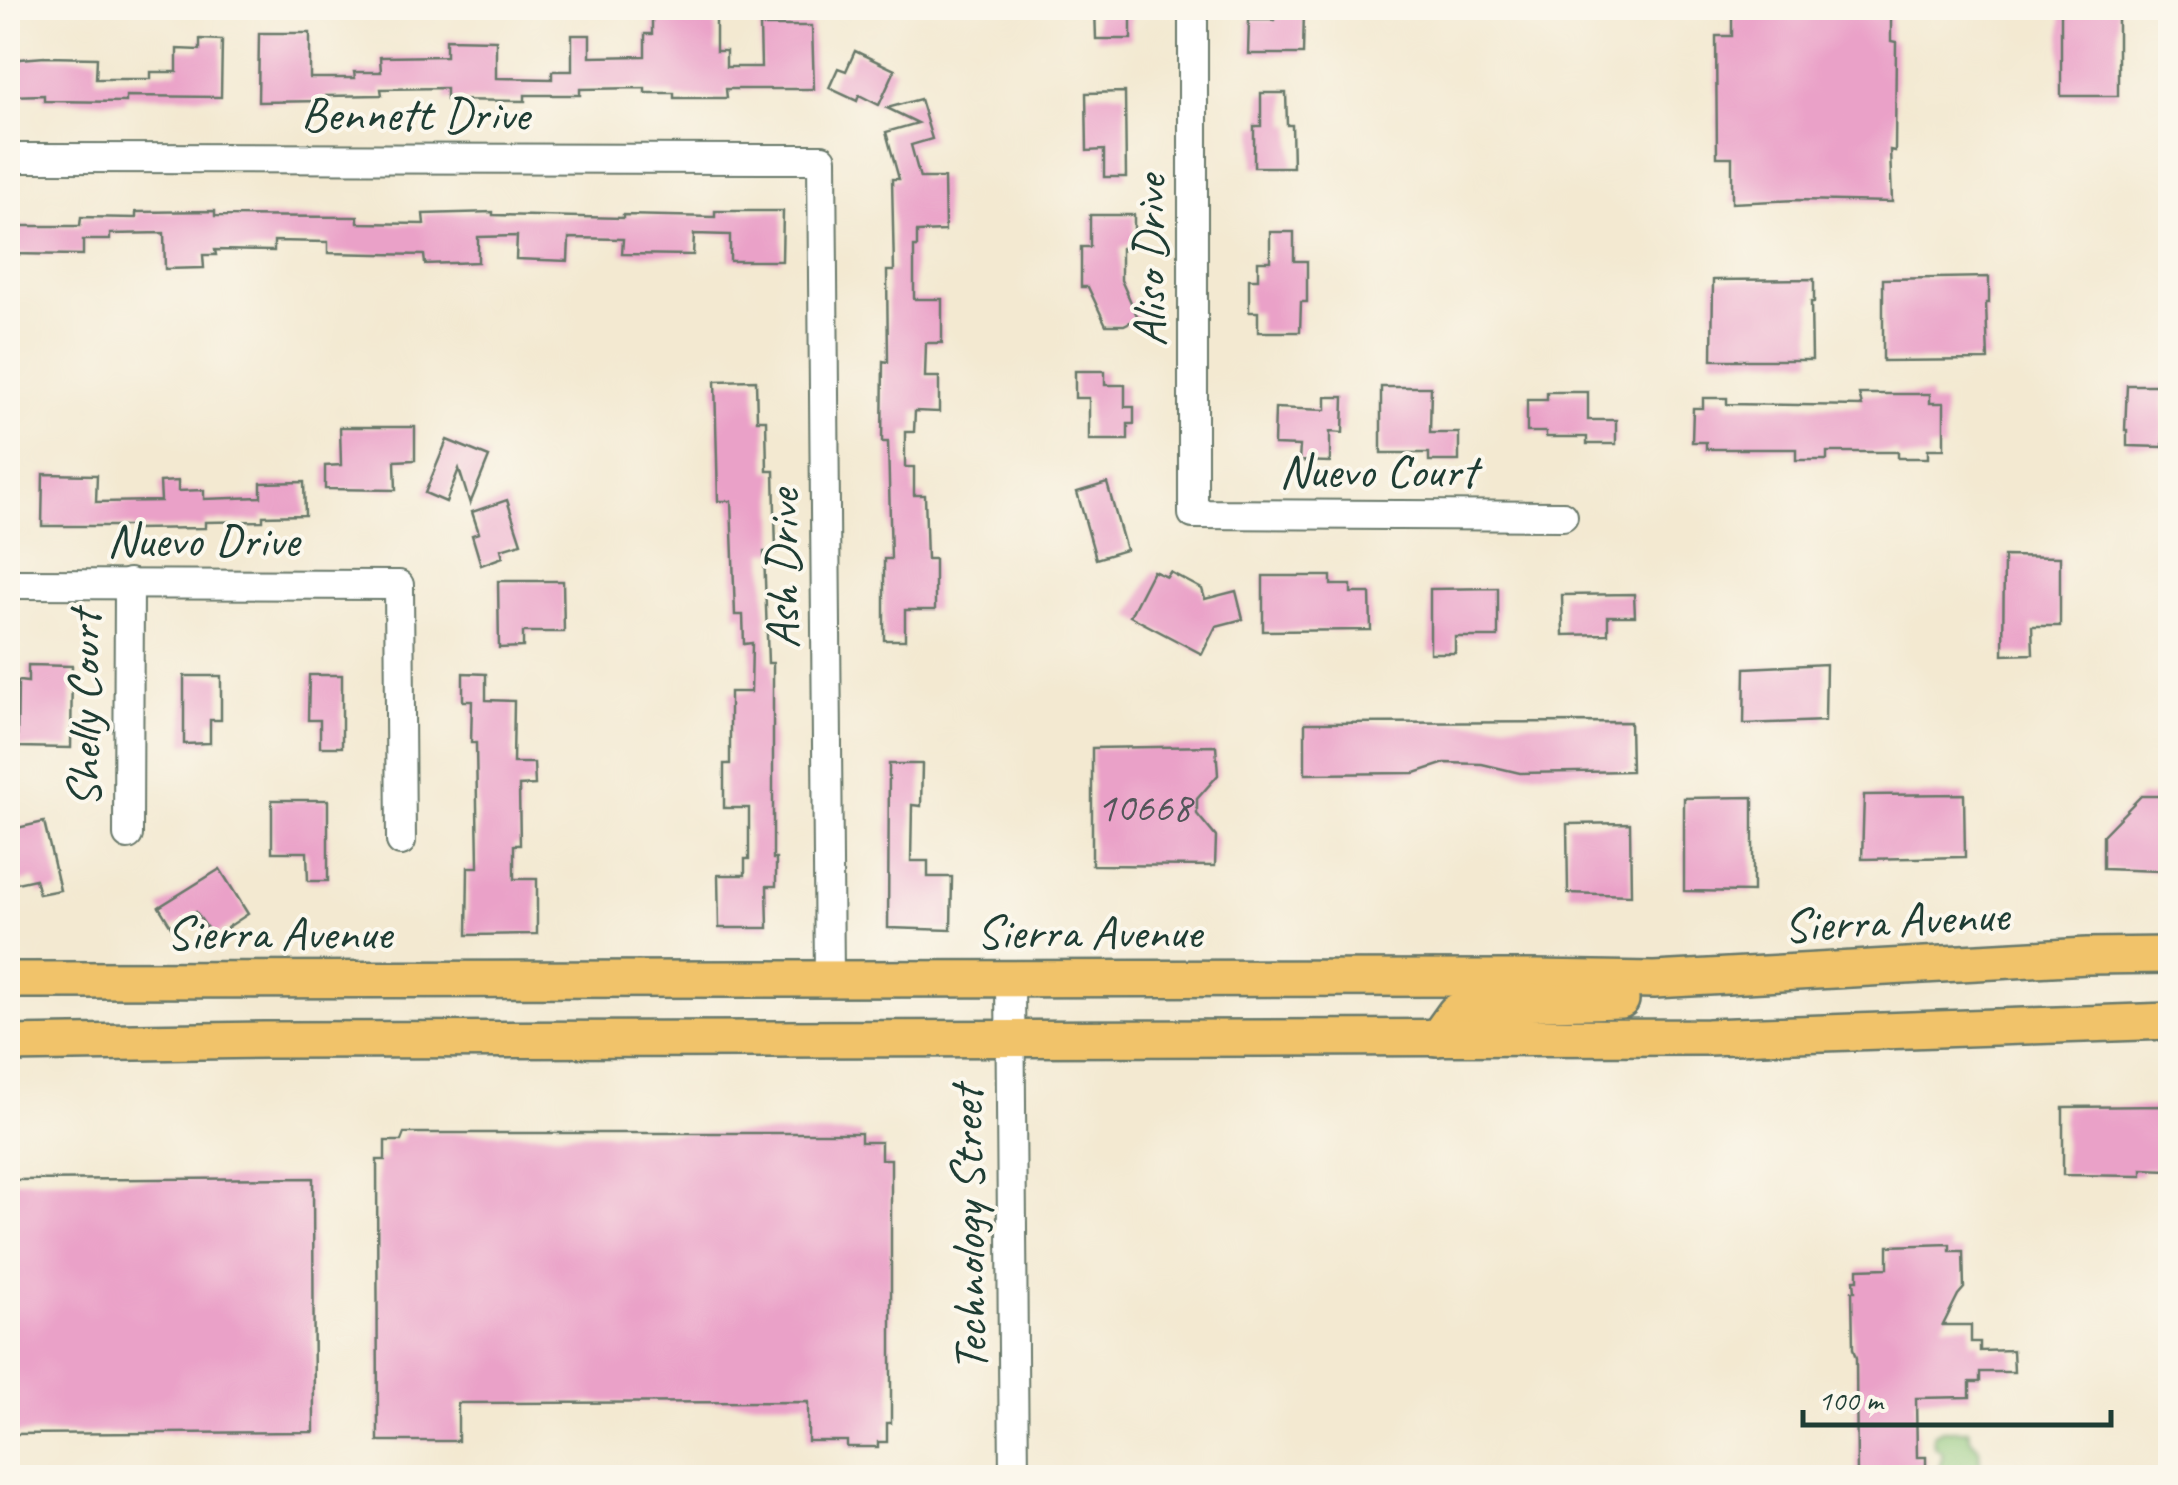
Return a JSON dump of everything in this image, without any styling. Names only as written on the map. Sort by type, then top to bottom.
[{"type":"main road","name":"Sierra Avenue","points":[[8,980],[1654,980],[2086,956],[2170,955]]},
{"type":"main road","points":[[1437,1038],[1455,1013],[1472,1004],[1633,1000],[1654,980]]},
{"type":"main road","points":[[8,1044],[1707,1037],[2170,1021]]},
{"type":"street","name":"Aliso Drive","points":[[1192,8],[1194,514]]},
{"type":"street","name":"Bennett Drive","points":[[8,158],[822,158]]},
{"type":"street","name":"Ash Drive","points":[[822,158],[829,978]]},
{"type":"street","name":"Nuevo Court","points":[[1194,514],[1563,516]]},
{"type":"street","name":"Shelly Court","points":[[128,583],[128,835]]},
{"type":"street","name":"Nuevo Drive","points":[[8,584],[398,585],[401,841]]},
{"type":"street","name":"Technology Street","points":[[1010,979],[1014,1478]]},
{"type":"green space","points":[[1942,1430],[1968,1430],[1979,1448],[1981,1477],[1937,1477],[1943,1453],[1934,1446],[1933,1435]]},
{"type":"building","points":[[694,8],[716,8],[716,51],[726,51],[726,67],[761,67],[760,26],[812,26],[814,89],[726,89],[727,98],[674,98],[674,93],[645,93],[645,88],[580,89],[580,95],[525,95],[525,101],[446,100],[446,88],[381,89],[382,95],[326,96],[326,101],[258,102],[259,33],[310,33],[310,78],[355,78],[354,72],[381,72],[380,57],[446,56],[446,39],[496,40],[496,78],[552,79],[552,71],[572,71],[572,35],[590,35],[590,57],[645,56],[645,34],[652,34],[652,15],[694,15]]},
{"type":"building","points":[[1095,8],[1131,8],[1131,39],[1096,39]]},
{"type":"building","points":[[1274,8],[1304,8],[1303,54],[1248,54],[1249,20],[1274,20]]},
{"type":"building","points":[[1732,8],[1891,8],[1891,41],[1896,42],[1895,151],[1890,150],[1892,202],[1732,203],[1732,157],[1717,157],[1716,36],[1732,36]]},
{"type":"building","points":[[2061,8],[2118,8],[2118,96],[2061,96]]},
{"type":"building","points":[[200,39],[222,40],[221,97],[126,96],[126,102],[44,101],[44,95],[8,96],[8,60],[97,58],[96,79],[151,79],[151,72],[177,72],[177,49],[200,50]]},
{"type":"building","points":[[855,51],[895,70],[879,105],[859,95],[857,101],[829,88],[838,68],[846,71]]},
{"type":"building","points":[[1125,92],[1126,177],[1104,177],[1104,150],[1087,151],[1086,93]]},
{"type":"building","points":[[1261,93],[1286,93],[1293,167],[1254,167],[1254,126],[1261,126]]},
{"type":"building","points":[[920,99],[932,139],[911,145],[920,178],[944,178],[945,231],[917,232],[914,299],[942,299],[942,343],[926,343],[925,377],[939,377],[939,412],[915,411],[914,432],[905,432],[905,467],[914,467],[914,495],[925,495],[927,559],[935,559],[935,610],[905,610],[905,640],[884,640],[884,559],[891,559],[888,442],[882,442],[883,361],[888,362],[887,271],[894,271],[892,179],[899,179],[886,132],[918,123],[887,108]]},
{"type":"building","points":[[215,211],[215,216],[358,217],[358,223],[424,224],[423,214],[493,212],[623,218],[715,217],[715,211],[783,211],[782,261],[730,261],[730,235],[694,234],[693,255],[622,254],[623,239],[569,238],[568,261],[516,259],[517,236],[478,237],[478,262],[425,264],[424,255],[328,253],[328,242],[274,241],[274,251],[215,250],[216,255],[203,255],[204,268],[165,269],[164,233],[110,234],[110,240],[83,240],[83,255],[8,254],[8,226],[80,226],[81,217],[136,218],[136,212]]},
{"type":"building","points":[[1090,215],[1134,215],[1134,242],[1121,248],[1121,280],[1138,318],[1124,325],[1106,325],[1088,287],[1081,287],[1081,247],[1090,247]]},
{"type":"building","points":[[1270,232],[1294,232],[1294,261],[1307,261],[1307,302],[1301,302],[1300,332],[1258,332],[1258,312],[1249,312],[1249,279],[1258,279],[1258,261],[1270,261]]},
{"type":"building","points":[[1989,277],[1988,360],[1883,361],[1883,279]]},
{"type":"building","points":[[1814,279],[1812,360],[1712,360],[1713,280]]},
{"type":"building","points":[[1075,371],[1105,371],[1105,385],[1125,385],[1125,407],[1134,407],[1134,424],[1128,424],[1128,440],[1089,440],[1089,398],[1075,398]]},
{"type":"building","points":[[756,380],[757,420],[766,420],[767,471],[774,471],[776,552],[764,552],[768,663],[773,663],[776,886],[767,886],[768,928],[719,928],[718,875],[745,875],[745,859],[749,859],[749,808],[724,808],[724,764],[730,764],[730,692],[751,692],[752,643],[744,644],[743,615],[735,615],[731,501],[718,501],[715,381]]},
{"type":"building","points":[[2127,385],[2164,385],[2163,447],[2127,446]]},
{"type":"building","points":[[1381,387],[1431,387],[1430,433],[1459,433],[1459,461],[1429,461],[1429,453],[1381,453]]},
{"type":"building","points":[[1547,392],[1588,392],[1588,420],[1616,420],[1616,444],[1587,444],[1587,437],[1546,437],[1546,432],[1527,432],[1527,400],[1547,400]]},
{"type":"building","points":[[1859,394],[1930,394],[1930,403],[1944,403],[1944,449],[1928,449],[1928,458],[1898,458],[1898,452],[1827,452],[1827,460],[1796,460],[1796,449],[1706,449],[1706,442],[1692,442],[1693,408],[1703,408],[1703,398],[1727,398],[1727,404],[1862,406]]},
{"type":"building","points":[[1326,397],[1344,397],[1343,433],[1330,432],[1330,462],[1299,461],[1300,446],[1274,445],[1275,408],[1326,410]]},
{"type":"building","points":[[340,427],[415,427],[415,460],[395,461],[396,490],[325,489],[325,466],[341,465]]},
{"type":"building","points":[[447,440],[489,457],[470,504],[459,469],[446,502],[425,493]]},
{"type":"building","points":[[43,474],[97,475],[96,502],[161,501],[160,482],[178,481],[178,491],[204,490],[204,499],[261,497],[261,483],[304,482],[305,515],[263,516],[263,521],[205,522],[205,528],[42,526]]},
{"type":"building","points":[[1107,483],[1126,550],[1096,559],[1077,492]]},
{"type":"building","points":[[507,500],[521,543],[501,549],[503,557],[481,565],[472,535],[479,533],[472,512]]},
{"type":"building","points":[[2004,556],[2060,557],[2060,626],[2032,626],[2033,654],[2003,655]]},
{"type":"building","points":[[1153,571],[1167,577],[1170,572],[1202,589],[1205,599],[1236,591],[1243,619],[1216,626],[1202,654],[1130,616]]},
{"type":"building","points":[[1263,576],[1331,576],[1331,585],[1351,585],[1351,593],[1370,593],[1371,630],[1263,631]]},
{"type":"building","points":[[498,581],[563,581],[564,632],[523,632],[523,647],[499,648]]},
{"type":"building","points":[[1498,588],[1498,637],[1455,637],[1455,653],[1430,653],[1430,589]]},
{"type":"building","points":[[1634,594],[1635,616],[1608,616],[1608,634],[1563,635],[1562,595]]},
{"type":"building","points":[[1826,664],[1825,721],[1744,724],[1745,668]]},
{"type":"building","points":[[28,665],[72,666],[71,748],[17,747],[18,681],[28,682]]},
{"type":"building","points":[[463,673],[486,674],[486,700],[514,701],[513,763],[534,763],[535,785],[519,786],[520,845],[514,845],[514,879],[537,879],[537,934],[467,935],[468,867],[478,867],[476,743],[471,743],[472,701],[463,701]]},
{"type":"building","points":[[309,675],[342,675],[342,747],[320,747],[320,720],[308,720]]},
{"type":"building","points":[[184,676],[221,676],[221,720],[210,720],[210,743],[184,744]]},
{"type":"building","points":[[1630,722],[1631,771],[1520,773],[1482,764],[1445,763],[1415,773],[1305,774],[1305,723]]},
{"type":"building","points":[[1216,746],[1218,775],[1197,799],[1197,814],[1216,837],[1215,866],[1092,865],[1092,748]]},
{"type":"building","points":[[889,764],[922,764],[921,806],[912,805],[911,861],[928,861],[928,877],[952,877],[951,930],[888,928]]},
{"type":"building","points":[[1964,794],[1965,857],[1862,859],[1864,795]]},
{"type":"building","points":[[2141,796],[2170,796],[2170,858],[2159,871],[2103,869],[2103,835]]},
{"type":"building","points":[[1753,797],[1753,892],[1684,891],[1684,798]]},
{"type":"building","points":[[272,800],[328,800],[328,881],[308,881],[307,852],[272,852]]},
{"type":"building","points":[[44,822],[60,890],[39,894],[35,879],[8,885],[8,830]]},
{"type":"building","points":[[1630,823],[1631,895],[1568,893],[1567,824]]},
{"type":"building","points":[[220,869],[248,914],[213,937],[196,912],[172,928],[159,907]]},
{"type":"building","points":[[2168,1106],[2169,1170],[2142,1169],[2142,1176],[2063,1175],[2063,1107]]},
{"type":"building","points":[[404,1133],[861,1133],[861,1142],[881,1142],[881,1159],[891,1159],[891,1423],[887,1423],[887,1442],[878,1442],[878,1447],[847,1447],[847,1441],[808,1441],[808,1402],[458,1403],[458,1441],[378,1441],[377,1160],[385,1160],[385,1141],[401,1141]]},
{"type":"building","points":[[313,1178],[314,1432],[8,1434],[8,1180]]},
{"type":"building","points":[[1950,1244],[1950,1251],[1963,1251],[1964,1288],[1943,1325],[1971,1325],[1971,1342],[1980,1342],[1980,1351],[2013,1350],[2014,1372],[1980,1372],[1980,1382],[1970,1382],[1970,1397],[1916,1398],[1917,1457],[1926,1457],[1926,1478],[1857,1478],[1852,1291],[1858,1269],[1888,1268],[1888,1246]]}]
